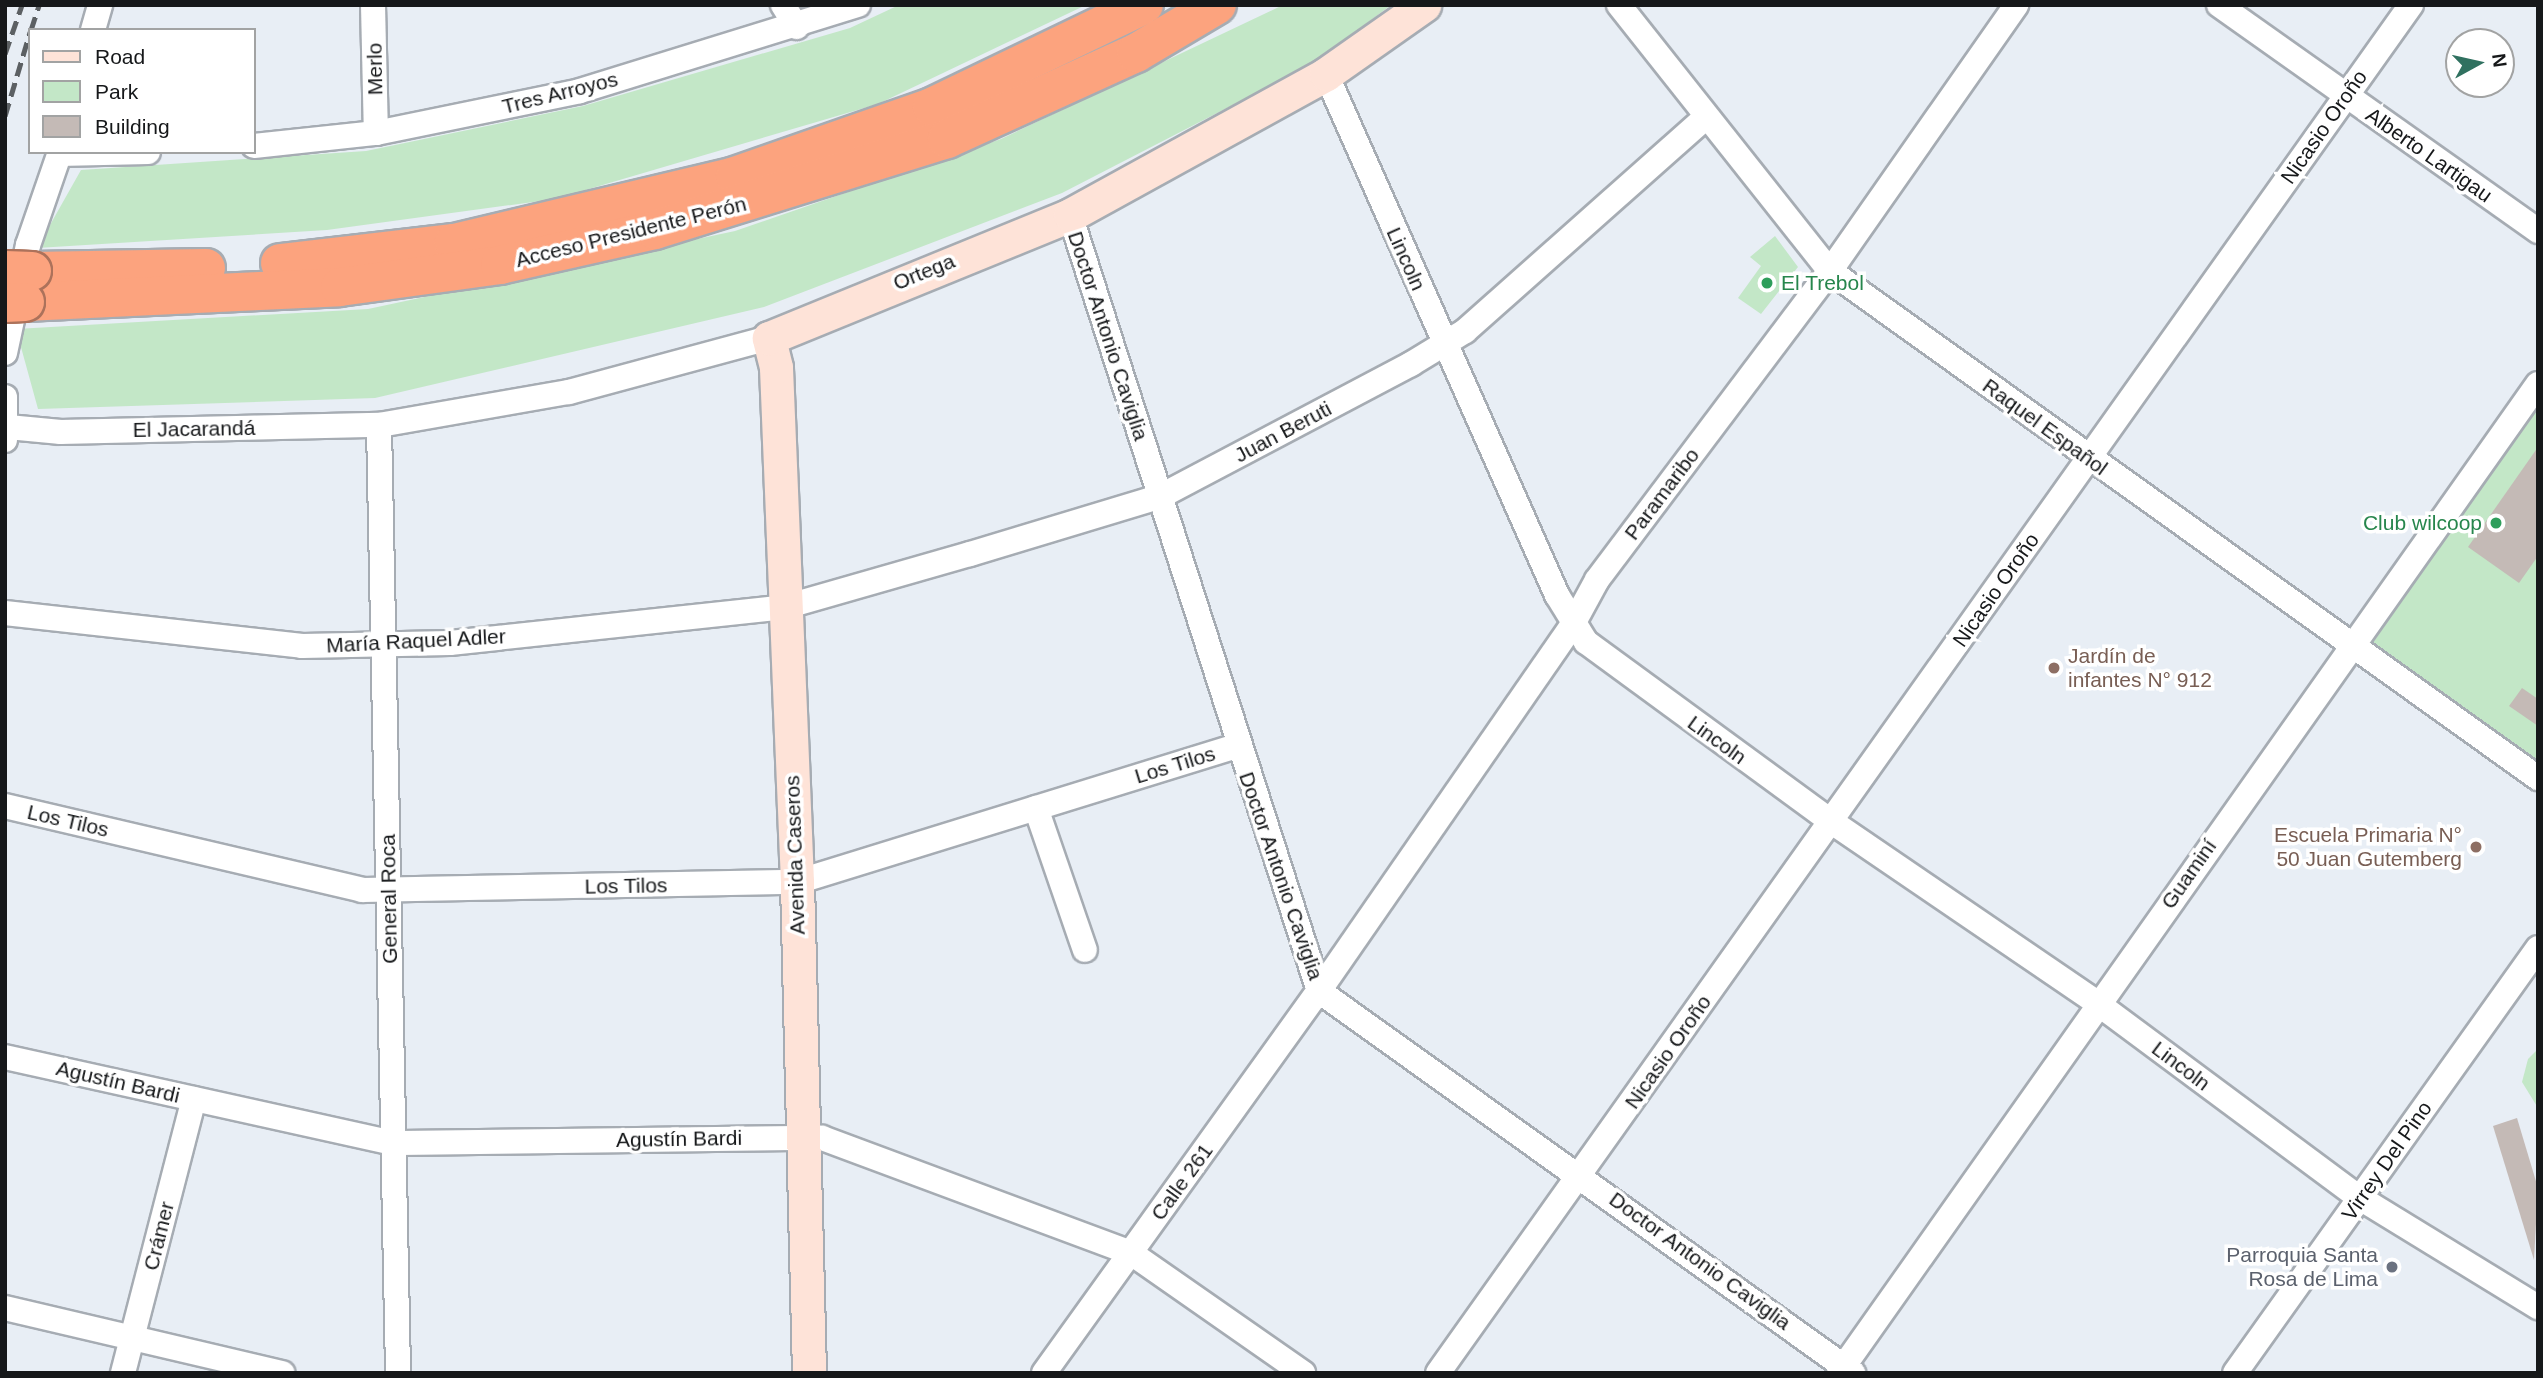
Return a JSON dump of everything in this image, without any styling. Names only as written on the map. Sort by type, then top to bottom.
[{"type":"highway","name":"Acceso Presidente Perón","points":[[17,286],[338,260],[454,243],[642,202],[748,172],[932,107],[1144,5]]},
{"type":"highway","name":"Acceso Presidente Perón","points":[[17,286],[340,287],[500,265],[655,230],[947,139],[1136,53],[1217,5]]},
{"type":"street","points":[[94,28],[100,5]]},
{"type":"street","name":"Merlo","points":[[373,5],[376,132]]},
{"type":"street","points":[[783,5],[797,27]]},
{"type":"street","name":"Tres Arroyos","points":[[256,146],[376,132],[580,91],[797,27],[858,5]]},
{"type":"street","name":"Ortega","points":[[379,425],[569,392],[769,338],[1070,215],[1326,74],[1424,5]]},
{"type":"street","name":"Raquel Español","points":[[1619,5],[1830,271],[2538,778]]},
{"type":"street","name":"Paramaribo","points":[[1320,991],[1572,626],[1597,580],[1830,271],[2016,5]]},
{"type":"street","name":"Alberto Lartigau","points":[[2219,5],[2538,231]]},
{"type":"street","name":"Nicasio Oroño","points":[[1438,1373],[2411,5]]},
{"type":"street","name":"Lincoln","points":[[1326,74],[1444,344],[1572,626],[1611,663],[1832,822],[2096,1003],[2360,1198],[2538,1307]]},
{"type":"street","name":"Juan Beruti","points":[[785,607],[1159,497],[1444,344],[1706,117]]},
{"type":"street","points":[[5,353],[28,244],[60,154]]},
{"type":"street","name":"Doctor Antonio Caviglia","points":[[1070,215],[1236,746],[1320,991],[1581,1175],[1845,1370]]},
{"type":"street","name":"Avenida Caseros","points":[[769,338],[776,367],[797,882],[809,1373]]},
{"type":"street","name":"Guaminí","points":[[1845,1370],[2096,1003],[2538,384]]},
{"type":"street","points":[[5,397],[7,434]]},
{"type":"street","name":"El Jacarandá","points":[[7,434],[379,425]]},
{"type":"street","name":"General Roca","points":[[379,425],[398,1373]]},
{"type":"street","name":"María Raquel Adler","points":[[5,613],[302,646],[384,647],[785,607]]},
{"type":"street","name":"Los Tilos","points":[[5,807],[340,887],[390,892],[797,882],[1236,746]]},
{"type":"street","points":[[1036,808],[1085,950]]},
{"type":"street","name":"Virrey Del Pino","points":[[2235,1373],[2538,948]]},
{"type":"street","name":"Calle 261","points":[[1044,1373],[1320,991]]},
{"type":"street","name":"Agustín Bardi","points":[[5,1057],[393,1143],[803,1136],[838,1142],[1131,1253],[1303,1373]]},
{"type":"street","name":"Crámer","points":[[123,1373],[194,1099]]},
{"type":"street","points":[[5,1308],[283,1373]]},
{"type":"green space","points":[[899,5],[1086,5],[878,104],[555,199],[327,230],[37,248],[81,170],[366,151],[583,106],[850,28]]},
{"type":"green space","points":[[1283,5],[1391,5],[1314,63],[1062,193],[764,307],[375,398],[38,409],[16,329],[368,309],[735,231],[1001,139]]},
{"type":"green space","name":"El Trebol","points":[[1775,236],[1798,267],[1761,314],[1738,298],[1761,266],[1750,257]]},
{"type":"green space","name":"Club wilcoop","points":[[2538,403],[2538,763],[2372,644]]},
{"type":"green space","points":[[2538,1049],[2538,1108],[2522,1082],[2528,1059]]},
{"type":"building","points":[[2538,447],[2538,556],[2519,583],[2468,547]]},
{"type":"building","points":[[2522,688],[2538,699],[2538,726],[2509,706]]},
{"type":"building","points":[[2517,1118],[2538,1188],[2534,1260],[2493,1126]]},
{"type":"railway","points":[[5,54],[22,5]]},
{"type":"railway","points":[[32,28],[39,5]]},
{"type":"railway","points":[[5,116],[28,39]]},
{"type":"place","name":"El Trebol","points":[[1767,283]]},
{"type":"place","name":"Club wilcoop","points":[[2496,523]]},
{"type":"place","name":"Jardín de infantes N° 912","points":[[2054,668]]},
{"type":"place","name":"Escuela Primaria N° 50 Juan Gutemberg","points":[[2476,847]]},
{"type":"place","name":"Parroquia Santa Rosa de Lima","points":[[2392,1267]]}]
